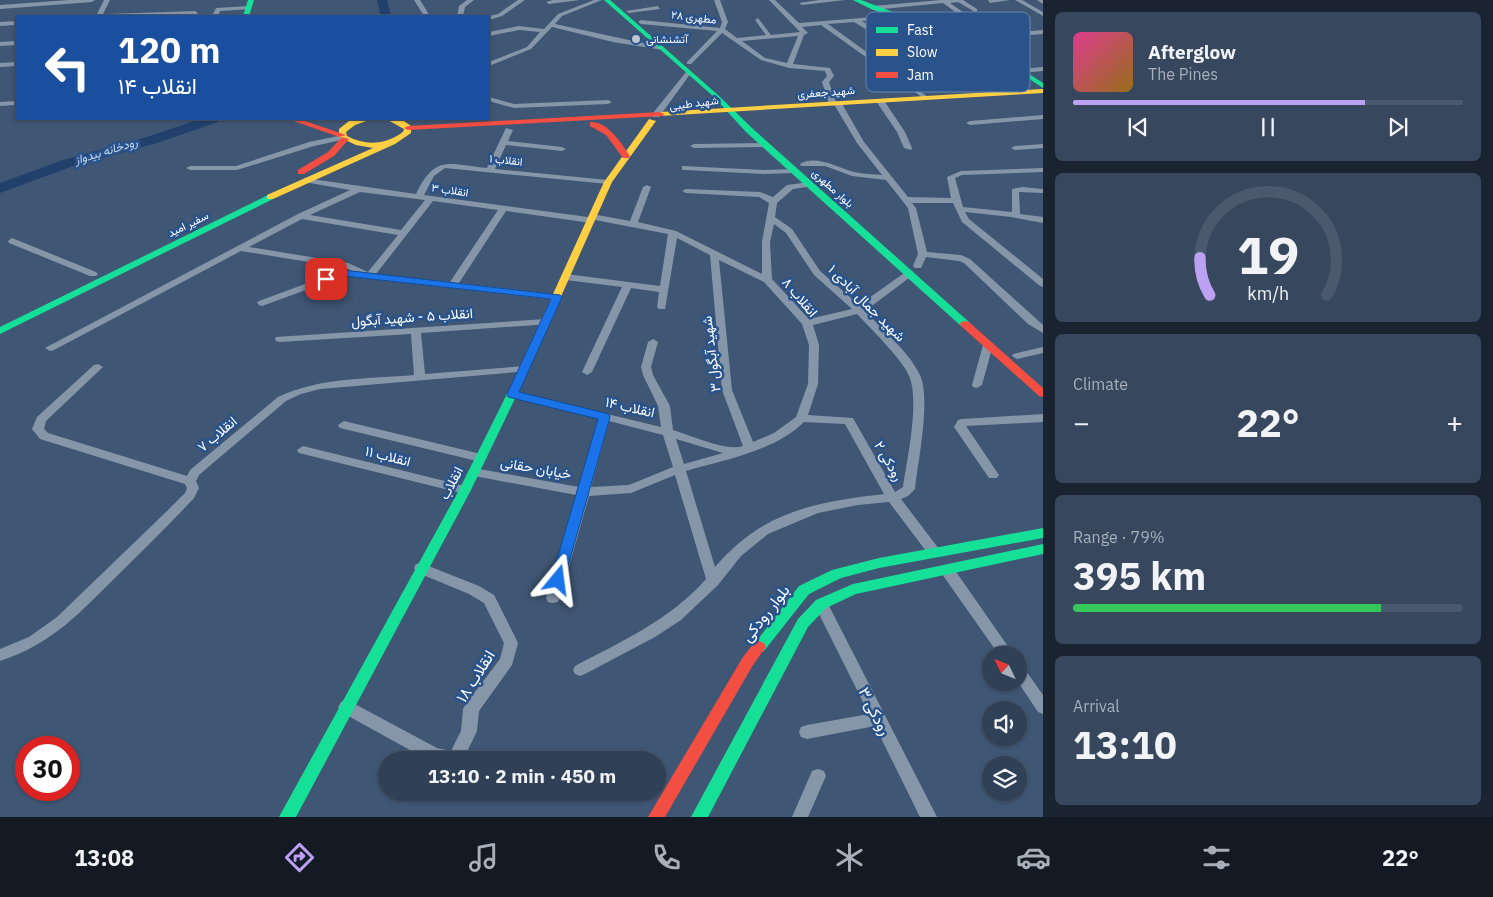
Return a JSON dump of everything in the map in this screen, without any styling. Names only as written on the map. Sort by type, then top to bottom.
[{"type":"street","points":[[0,7],[92,0]]},
{"type":"street","points":[[100,15],[107,0]]},
{"type":"street","points":[[416,0],[426,15]]},
{"type":"street","points":[[460,15],[462,6],[471,0]]},
{"type":"street","points":[[490,18],[500,16],[522,0]]},
{"type":"street","points":[[549,2],[577,0]]},
{"type":"street","points":[[490,64],[529,48],[560,15],[599,0]]},
{"type":"street","points":[[654,118],[688,68],[722,30],[725,22],[717,0]]},
{"type":"street","points":[[772,0],[805,32],[801,35],[789,66]]},
{"type":"street","points":[[802,3],[842,0]]},
{"type":"street","points":[[856,0],[884,12]]},
{"type":"street","points":[[873,8],[960,0],[975,10]]},
{"type":"street","points":[[990,2],[1007,0]]},
{"type":"street","points":[[1018,0],[1043,14]]},
{"type":"street","points":[[587,4],[613,2]]},
{"type":"street","name":"بلوار مطهری","points":[[613,2],[629,11],[661,49],[688,68]]},
{"type":"street","name":"بلوار مطهری","points":[[613,2],[736,110],[766,145],[800,168],[810,184],[1017,356],[1043,380]]},
{"type":"street","points":[[945,2],[959,12]]},
{"type":"street","points":[[215,15],[218,9],[249,8]]},
{"type":"street","points":[[629,11],[658,8]]},
{"type":"street","points":[[175,15],[195,13]]},
{"type":"street","points":[[799,25],[866,19]]},
{"type":"street","points":[[758,20],[770,37]]},
{"type":"street","points":[[856,20],[866,27]]},
{"type":"street","points":[[0,24],[15,23]]},
{"type":"street","points":[[822,23],[866,55]]},
{"type":"street","points":[[551,25],[661,49]]},
{"type":"street","points":[[490,34],[523,28],[546,31]]},
{"type":"street","name":"مطهری ۲۸","points":[[646,29],[722,30],[763,60],[789,66],[823,68],[829,71],[831,76],[825,80],[836,104]]},
{"type":"street","points":[[1030,33],[1043,32]]},
{"type":"street","points":[[737,40],[801,35]]},
{"type":"street","points":[[0,44],[15,43]]},
{"type":"street","points":[[0,66],[15,64]]},
{"type":"street","points":[[1030,70],[1043,69]]},
{"type":"street","points":[[1030,90],[1038,80],[1043,86]]},
{"type":"street","name":"شهید جعفری","points":[[1030,92],[1043,91]]},
{"type":"street","points":[[918,92],[926,98]]},
{"type":"street","name":"شهید جعفری","points":[[736,110],[1028,92]]},
{"type":"street","points":[[686,115],[706,107],[721,96],[745,104],[788,108]]},
{"type":"street","points":[[490,99],[514,106],[608,102]]},
{"type":"street","points":[[880,101],[901,132],[908,148]]},
{"type":"street","points":[[0,104],[15,103]]},
{"type":"street","points":[[807,323],[859,310],[898,284],[914,270],[924,254],[912,208],[908,200],[861,143],[836,104]]},
{"type":"street","points":[[758,117],[765,113],[788,108]]},
{"type":"street","name":"شهید طیبی","points":[[408,128],[509,130],[736,110]]},
{"type":"street","points":[[686,115],[722,121],[754,130]]},
{"type":"street","points":[[970,123],[1043,117]]},
{"type":"street","name":"شهید طیبی","points":[[295,120],[364,145],[394,142],[453,130],[654,118]]},
{"type":"street","name":"انقلاب","points":[[287,817],[420,568],[466,490],[525,369],[608,182],[654,118]]},
{"type":"street","points":[[312,120],[323,123],[361,120]]},
{"type":"street","name":"سفیر امید","points":[[0,320],[314,166],[332,154],[343,137],[345,127],[361,120]]},
{"type":"street","points":[[394,142],[408,132],[408,128],[396,120]]},
{"type":"street","points":[[593,124],[610,133],[626,156]]},
{"type":"street","points":[[490,170],[509,130]]},
{"type":"street","name":"بلوار مطهری","points":[[754,130],[800,168],[914,270],[988,344],[1043,394]]},
{"type":"street","points":[[190,168],[237,168],[312,144],[343,137]]},
{"type":"street","name":"سفیر امید","points":[[0,331],[307,180],[394,142]]},
{"type":"street","points":[[504,143],[562,149]]},
{"type":"street","points":[[694,146],[766,145]]},
{"type":"street","points":[[1015,148],[1043,146]]},
{"type":"street","points":[[332,154],[347,150],[355,155],[352,159]]},
{"type":"street","points":[[685,168],[764,172],[826,164],[852,174],[889,178]]},
{"type":"street","name":"انقلاب ۱","points":[[419,197],[431,173],[439,167],[450,165],[608,182]]},
{"type":"street","points":[[1043,170],[955,175],[951,177],[958,205],[965,220],[1043,284]]},
{"type":"street","name":"انقلاب ۳","points":[[307,180],[431,199],[591,219]]},
{"type":"street","points":[[767,280],[766,242],[772,202],[790,187],[810,184]]},
{"type":"street","points":[[633,224],[647,187]]},
{"type":"street","points":[[50,348],[301,216],[359,189]]},
{"type":"street","points":[[1016,215],[1015,191],[1022,189],[1043,191]]},
{"type":"street","points":[[686,191],[760,195],[766,196],[772,202]]},
{"type":"street","points":[[369,276],[431,199]]},
{"type":"street","points":[[908,200],[958,205],[1043,220]]},
{"type":"street","points":[[453,286],[503,208]]},
{"type":"street","points":[[301,216],[404,233]]},
{"type":"street","name":"شهید جمال آبادی ۱","points":[[771,218],[789,230],[817,273],[859,310],[906,362],[915,376],[920,404],[911,482],[904,494],[892,497]]},
{"type":"street","name":"انقلاب ۸","points":[[591,219],[633,224],[673,233],[767,280],[807,323],[814,345],[812,384],[800,418]]},
{"type":"street","points":[[662,307],[673,233]]},
{"type":"street","points":[[12,241],[93,274]]},
{"type":"street","points":[[240,248],[348,266],[369,276]]},
{"type":"street","name":"شهید آبگول ۳","points":[[714,253],[727,390],[745,450]]},
{"type":"street","points":[[924,254],[960,258],[967,262],[1043,330]]},
{"type":"street","points":[[1027,272],[1043,270]]},
{"type":"street","points":[[262,303],[343,273],[557,297]]},
{"type":"street","points":[[566,277],[664,290]]},
{"type":"street","points":[[587,372],[627,286]]},
{"type":"street","name":"انقلاب ۵ - شهید آبگول","points":[[280,339],[546,322]]},
{"type":"street","points":[[416,330],[420,378]]},
{"type":"street","points":[[653,342],[646,367],[650,383],[664,406],[668,432],[713,581]]},
{"type":"street","points":[[977,385],[988,344]]},
{"type":"street","points":[[1017,356],[1043,350]]},
{"type":"street","points":[[98,367],[41,420],[38,429],[44,436],[190,481]]},
{"type":"street","name":"انقلاب ۷","points":[[0,656],[30,645],[74,611],[190,495],[193,488],[190,481],[194,473],[270,409],[290,396],[320,386],[525,369]]},
{"type":"street","name":"انقلاب ۱۴","points":[[512,394],[668,432],[700,443],[745,450]]},
{"type":"street","points":[[553,598],[605,417]]},
{"type":"street","points":[[745,450],[778,436],[794,425],[800,418]]},
{"type":"street","name":"رودکی ۲","points":[[800,418],[849,421],[892,497],[934,552]]},
{"type":"street","points":[[993,475],[960,427],[962,423],[1043,418]]},
{"type":"street","points":[[344,425],[481,458]]},
{"type":"street","name":"انقلاب ۱۱","points":[[303,450],[466,490]]},
{"type":"street","name":"خیابان حقانی","points":[[474,472],[583,492],[631,489],[680,469],[745,450]]},
{"type":"street","points":[[580,670],[669,620],[688,606],[713,581],[741,548],[755,536],[796,515],[857,501],[892,497]]},
{"type":"street","name":"بلوار رودکی","points":[[656,817],[748,661],[804,590],[837,574],[934,552],[1043,533]]},
{"type":"street","points":[[699,817],[803,623],[821,604],[852,589],[1043,550]]},
{"type":"street","name":"انقلاب ۱۸","points":[[420,568],[474,590],[489,600],[511,643],[507,661],[471,710],[469,731],[459,751]]},
{"type":"street","points":[[947,570],[1001,646]]},
{"type":"street","name":"رودکی ۳","points":[[821,604],[929,817]]},
{"type":"street","points":[[1028,685],[1043,707]]},
{"type":"street","points":[[346,707],[427,751]]},
{"type":"street","points":[[807,732],[879,719]]},
{"type":"street","points":[[800,817],[818,776]]},
{"type":"waterway","name":"رودخانه بیدواز","points":[[382,0],[386,15]]},
{"type":"waterway","name":"رودخانه بیدواز","points":[[0,188],[68,163],[152,140],[210,120]]},
{"type":"traffic: fast","points":[[246,15],[251,0]]},
{"type":"traffic: fast","points":[[607,0],[716,96],[749,130],[965,324]]},
{"type":"traffic: fast","points":[[856,0],[884,12]]},
{"type":"traffic: fast","points":[[1030,77],[1043,86]]},
{"type":"traffic: fast","points":[[0,331],[270,197]]},
{"type":"traffic: fast","points":[[287,817],[465,490],[517,384]]},
{"type":"traffic: fast","points":[[759,647],[804,590],[837,574],[879,563],[1043,533]]},
{"type":"traffic: fast","points":[[699,817],[803,623],[821,604],[853,589],[1043,549]]},
{"type":"traffic: slow","points":[[1030,92],[1043,91]]},
{"type":"traffic: slow","points":[[660,114],[1026,92]]},
{"type":"traffic: slow","points":[[364,120],[352,123],[342,131],[343,137],[359,144],[376,146],[392,142],[407,133],[408,128],[394,120]]},
{"type":"traffic: slow","points":[[517,384],[608,182],[652,121]]},
{"type":"traffic: slow","points":[[270,197],[390,143]]},
{"type":"traffic: jam","points":[[408,128],[660,114]]},
{"type":"traffic: jam","points":[[295,120],[342,135]]},
{"type":"traffic: jam","points":[[593,124],[609,133],[626,156]]},
{"type":"traffic: jam","points":[[301,172],[331,154],[345,139]]},
{"type":"traffic: jam","points":[[965,324],[1043,394]]},
{"type":"traffic: jam","points":[[656,817],[748,661],[759,647]]},
{"type":"place","name":"آتشنشانی","points":[[636,39]]},
{"type":"route","points":[[326,279],[343,273],[557,297],[512,394],[605,417],[558,580]]}]
